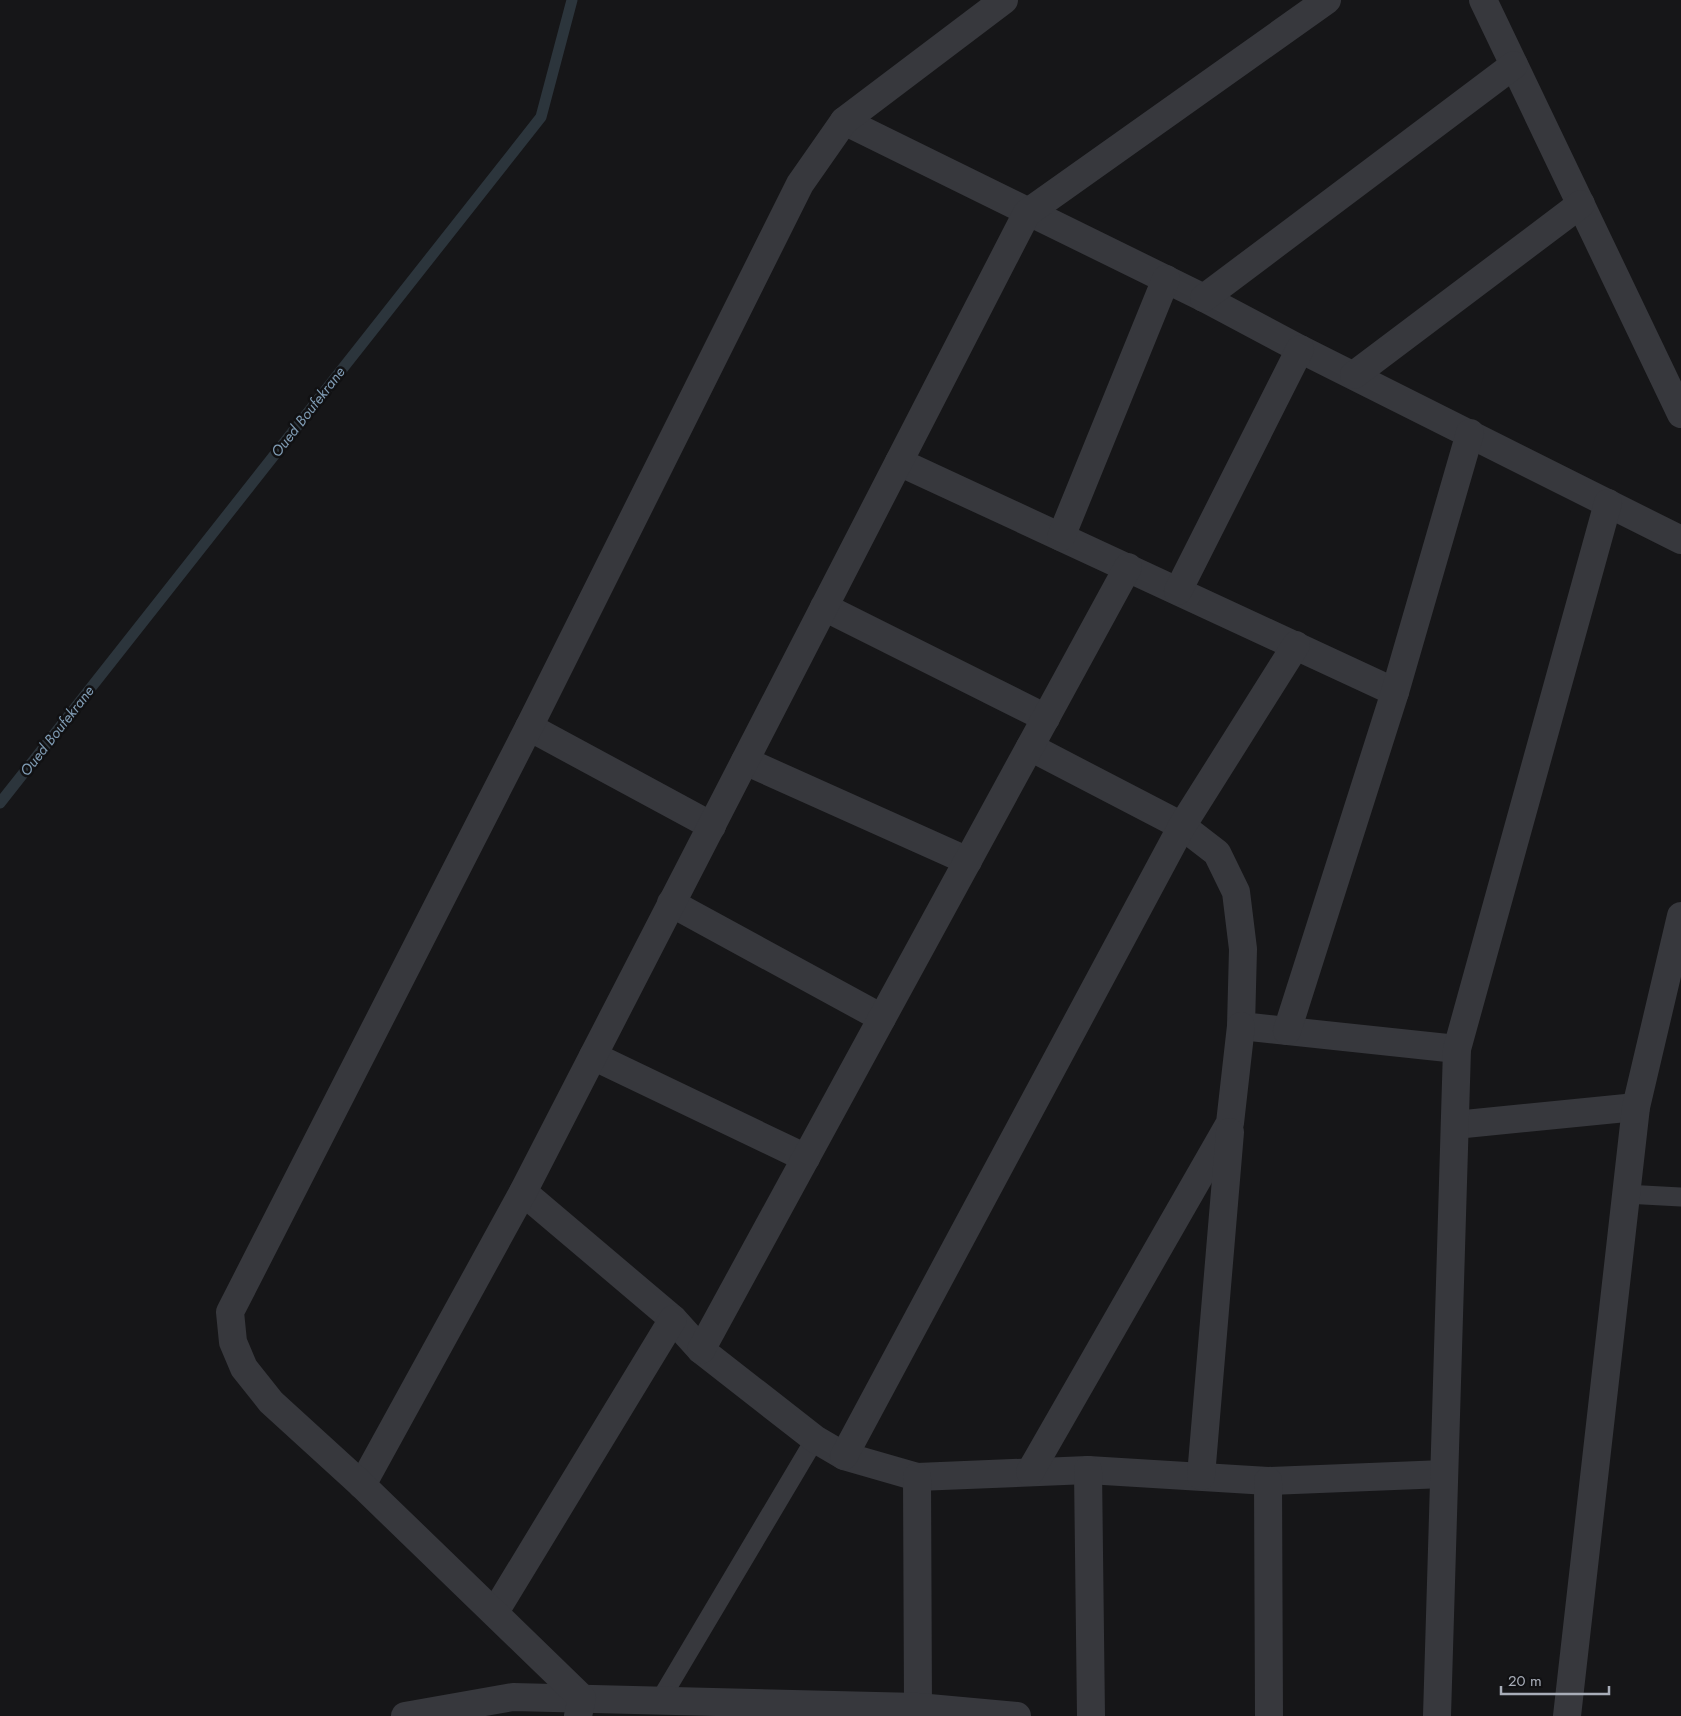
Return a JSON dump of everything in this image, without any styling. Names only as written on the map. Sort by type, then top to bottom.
[{"type":"street","points":[[580,1707],[495,1612],[362,1485],[271,1402],[244,1368],[233,1342],[230,1312],[529,727],[800,184],[844,121],[1004,0]]},
{"type":"street","points":[[362,1485],[523,1192],[1028,213],[1327,0]]},
{"type":"street","points":[[1483,0],[1681,414]]},
{"type":"street","points":[[1204,298],[1514,64]]},
{"type":"street","points":[[844,121],[1204,298],[1300,349],[1681,540]]},
{"type":"street","points":[[1354,375],[1581,204]]},
{"type":"street","points":[[1061,537],[1166,279]]},
{"type":"street","points":[[1178,591],[1300,349]]},
{"type":"street","points":[[1288,1031],[1395,692],[1470,433]]},
{"type":"street","points":[[899,462],[1395,692]]},
{"type":"street","points":[[1437,1716],[1458,1048],[1608,503]]},
{"type":"street","points":[[701,1350],[1128,567]]},
{"type":"street","points":[[824,607],[1046,718]]},
{"type":"street","points":[[844,1456],[1182,826],[1296,646]]},
{"type":"street","points":[[529,727],[712,826]]},
{"type":"street","points":[[1030,747],[1182,826],[1216,853],[1236,892],[1243,949],[1241,1026],[1230,1122],[1201,1476]]},
{"type":"street","points":[[745,761],[968,860]]},
{"type":"street","points":[[671,903],[882,1018]]},
{"type":"street","points":[[1567,1716],[1636,1107],[1681,916]]},
{"type":"street","points":[[1241,1026],[1458,1048]]},
{"type":"street","points":[[593,1056],[806,1158]]},
{"type":"street","points":[[1455,1126],[1636,1107]]},
{"type":"street","points":[[1030,1472],[1230,1122]]},
{"type":"street","points":[[523,1192],[673,1319],[701,1350],[815,1439],[844,1456],[917,1477],[1088,1470],[1268,1481],[1444,1474]]},
{"type":"street","points":[[495,1612],[673,1319]]},
{"type":"street","points":[[1088,1470],[1091,1716]]},
{"type":"street","points":[[917,1477],[918,1708]]},
{"type":"street","points":[[1268,1481],[1269,1716]]},
{"type":"street","points":[[408,1716],[513,1697],[580,1707],[660,1700],[729,1709],[918,1708],[1017,1716]]},
{"type":"lane","points":[[1625,1194],[1681,1197]]},
{"type":"lane","points":[[660,1700],[815,1439]]},
{"type":"waterway","name":"Oued Boufekrane","points":[[0,803],[541,117],[572,0]]}]
